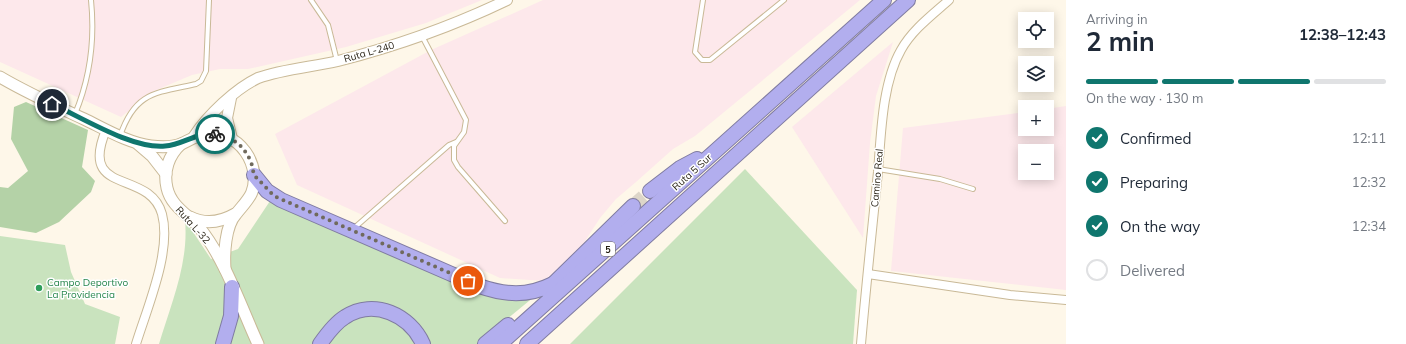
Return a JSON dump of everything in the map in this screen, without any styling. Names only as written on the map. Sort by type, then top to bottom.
[{"type":"highway","name":"Ruta 5 Sur","points":[[500,344],[884,0]]},
{"type":"highway","name":"Ruta 5 Sur","points":[[527,344],[908,0]]},
{"type":"highway","points":[[650,191],[680,168],[714,151]]},
{"type":"highway","points":[[254,175],[267,191],[282,200],[351,231],[494,291],[509,294],[528,293],[553,284]]},
{"type":"highway","points":[[485,344],[553,284],[633,206]]},
{"type":"highway","points":[[223,344],[231,316],[232,287]]},
{"type":"highway","points":[[320,344],[334,326],[344,317],[358,311],[371,309],[384,310],[402,318],[414,329],[423,344]]},
{"type":"main road","name":"Ruta L-32","points":[[0,77],[106,130],[136,142],[159,147],[181,144],[194,136],[213,134],[232,139],[247,154],[254,175],[253,188],[248,200],[235,214],[226,245],[225,270]]},
{"type":"main road","name":"Ruta L-32","points":[[136,142],[152,156],[166,174],[167,189],[173,202],[188,216],[209,240],[225,270],[258,344]]},
{"type":"main road","points":[[166,174],[170,157],[181,144]]},
{"type":"main road","points":[[188,216],[202,221],[216,222],[235,214]]},
{"type":"street","name":"Camino Real","points":[[861,344],[882,124],[892,74],[901,50],[912,34],[949,0]]},
{"type":"street","name":"Ruta L-240","points":[[194,136],[214,112],[246,84],[264,76],[337,61],[422,35],[502,1]]},
{"type":"street","points":[[231,98],[227,118],[232,139]]},
{"type":"street","points":[[106,130],[99,148],[100,161],[104,169],[114,179],[140,187],[148,192],[157,203],[163,219],[163,257],[136,344]]},
{"type":"street","points":[[868,274],[1010,295],[1066,300]]},
{"type":"lane","points":[[75,115],[84,87],[90,59],[92,31],[91,0]]},
{"type":"lane","points":[[120,136],[130,112],[145,98],[156,93],[196,84],[201,81],[206,72],[209,0]]},
{"type":"lane","points":[[311,0],[328,25],[337,61]]},
{"type":"lane","points":[[703,0],[695,52],[702,60],[710,60],[784,0]]},
{"type":"lane","points":[[351,231],[443,150],[456,142],[464,132],[466,120],[422,35]]},
{"type":"lane","points":[[456,142],[453,151],[456,164],[505,221]]},
{"type":"lane","points":[[878,169],[940,179],[972,189]]},
{"type":"shaded area","points":[[0,0],[482,0],[426,23],[346,47],[248,69],[220,69],[192,75],[154,91],[121,117],[0,62]]},
{"type":"shaded area","points":[[543,0],[860,0],[695,136],[673,149],[616,199],[600,218],[578,252],[545,281],[500,278],[297,185],[275,134],[431,50]]},
{"type":"shaded area","points":[[893,42],[876,96],[870,143],[863,238],[792,127]]},
{"type":"shaded area","points":[[1066,106],[1066,290],[891,271],[903,128],[1018,113],[1018,136],[1054,136],[1054,108]]},
{"type":"green space","points":[[26,102],[88,130],[82,167],[95,181],[91,192],[59,222],[36,233],[0,227],[0,187],[8,188],[28,171],[11,139],[14,107]]},
{"type":"green space","points":[[745,169],[857,290],[853,344],[570,344]]},
{"type":"green space","points":[[270,201],[477,290],[535,296],[477,344],[159,344],[174,299],[182,268],[186,236],[185,220],[211,259],[238,249]]},
{"type":"green space","name":"Campo Deportivo La Providencia","points":[[0,236],[65,245],[71,272],[85,304],[120,317],[115,344],[0,344]]},
{"type":"tunnel","points":[[633,206],[650,191]]},
{"type":"way so far","points":[[215,134],[220,134],[232,139],[243,148],[251,161],[254,175],[267,191],[274,196],[468,281]]},
{"type":"place","name":"Campo Deportivo La Providencia","points":[[39,288]]},
{"type":"route","points":[[52,104],[120,136],[143,145],[159,147],[181,144],[200,134],[215,134]]}]
